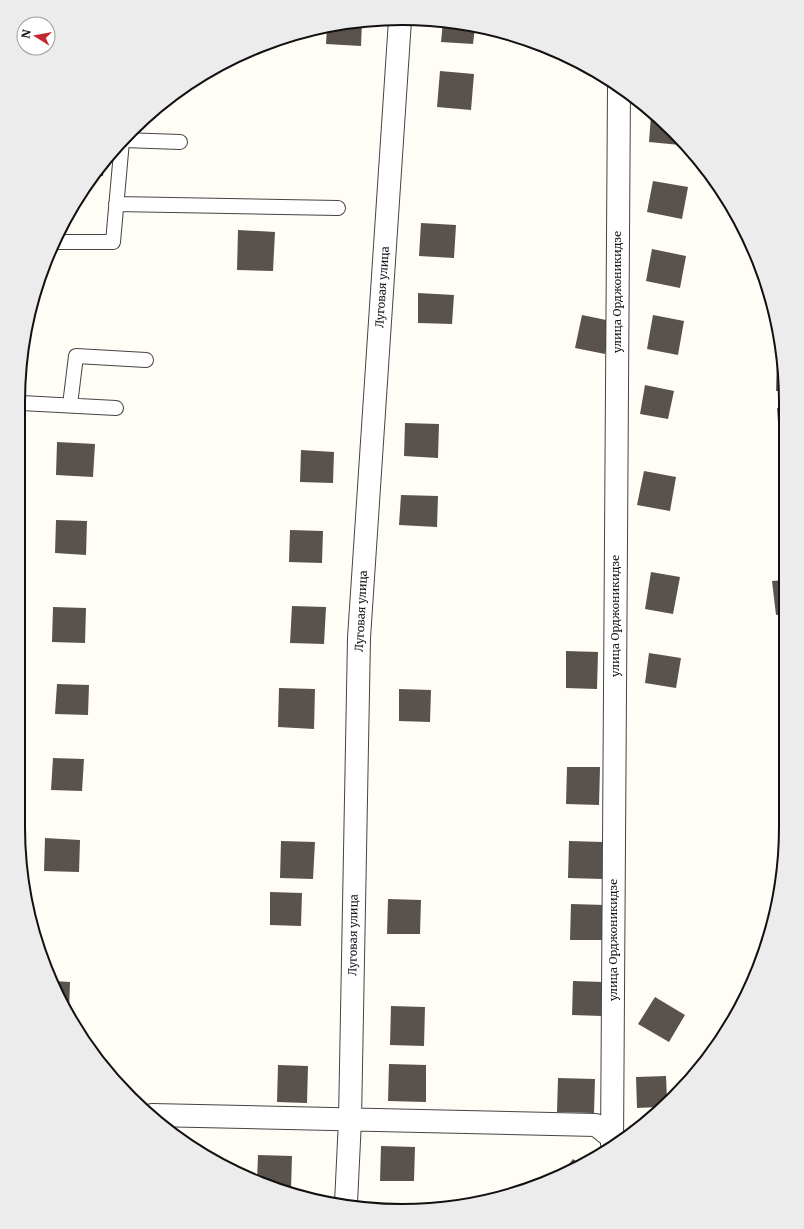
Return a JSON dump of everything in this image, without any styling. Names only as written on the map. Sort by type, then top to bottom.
[{"type":"street","name":"Луговая улица","points":[[346,1200],[350,1120],[359,638],[400,25]]},
{"type":"street","name":"улица Орджоникидзе","points":[[614,1138],[618,94]]},
{"type":"street","points":[[159,1115],[596,1126],[612,1139]]},
{"type":"lane","points":[[130,140],[180,142]]},
{"type":"lane","points":[[61,242],[112,242],[121,151]]},
{"type":"lane","points":[[116,204],[338,208]]},
{"type":"lane","points":[[70,405],[76,356],[146,360]]},
{"type":"lane","points":[[25,403],[116,408]]},
{"type":"building","points":[[362,27],[361,46],[326,44],[327,32]]},
{"type":"building","points":[[442,27],[474,32],[473,44],[441,42]]},
{"type":"building","points":[[440,71],[474,74],[471,110],[437,107]]},
{"type":"building","points":[[651,119],[678,145],[649,142]]},
{"type":"building","points":[[653,181],[688,187],[682,219],[647,212]]},
{"type":"building","points":[[421,223],[456,225],[454,258],[419,256]]},
{"type":"building","points":[[238,230],[275,232],[273,271],[237,270]]},
{"type":"building","points":[[652,249],[686,256],[680,288],[646,281]]},
{"type":"building","points":[[418,293],[454,295],[452,324],[418,323]]},
{"type":"building","points":[[582,315],[611,321],[605,354],[575,348]]},
{"type":"building","points":[[653,315],[684,321],[678,355],[647,349]]},
{"type":"building","points":[[777,363],[779,391],[776,391]]},
{"type":"building","points":[[645,385],[674,391],[668,419],[640,414]]},
{"type":"building","points":[[777,408],[779,408],[779,436]]},
{"type":"building","points":[[405,423],[439,424],[438,458],[404,456]]},
{"type":"building","points":[[57,442],[95,444],[93,477],[56,475]]},
{"type":"building","points":[[301,450],[334,452],[333,483],[300,482]]},
{"type":"building","points":[[644,471],[676,477],[670,511],[637,505]]},
{"type":"building","points":[[401,495],[438,496],[437,527],[399,525]]},
{"type":"building","points":[[56,520],[87,521],[86,555],[55,553]]},
{"type":"building","points":[[290,530],[323,531],[322,563],[289,562]]},
{"type":"building","points":[[651,572],[680,577],[673,614],[645,609]]},
{"type":"building","points":[[779,580],[779,615],[776,615],[772,581]]},
{"type":"building","points":[[292,606],[326,607],[324,644],[290,643]]},
{"type":"building","points":[[53,607],[86,608],[85,643],[52,642]]},
{"type":"building","points":[[566,651],[598,652],[597,689],[566,688]]},
{"type":"building","points":[[649,653],[681,658],[676,688],[645,683]]},
{"type":"building","points":[[57,684],[89,685],[88,715],[55,714]]},
{"type":"building","points":[[279,688],[315,689],[314,729],[278,727]]},
{"type":"building","points":[[399,689],[431,690],[430,722],[399,721]]},
{"type":"building","points":[[53,758],[84,759],[82,791],[51,790]]},
{"type":"building","points":[[567,767],[600,767],[599,805],[566,804]]},
{"type":"building","points":[[45,838],[80,840],[79,872],[44,871]]},
{"type":"building","points":[[281,841],[315,842],[313,879],[280,878]]},
{"type":"building","points":[[569,841],[603,842],[603,879],[568,878]]},
{"type":"building","points":[[270,892],[302,893],[301,926],[270,925]]},
{"type":"building","points":[[388,899],[421,900],[420,934],[387,934]]},
{"type":"building","points":[[571,904],[605,905],[604,940],[570,940]]},
{"type":"building","points":[[58,981],[70,982],[69,1004]]},
{"type":"building","points":[[573,981],[603,982],[602,1016],[572,1015]]},
{"type":"building","points":[[655,997],[685,1015],[669,1042],[638,1024]]},
{"type":"building","points":[[391,1006],[425,1007],[424,1046],[390,1045]]},
{"type":"building","points":[[389,1064],[426,1065],[426,1102],[388,1101]]},
{"type":"building","points":[[278,1065],[308,1066],[307,1103],[277,1102]]},
{"type":"building","points":[[666,1076],[667,1096],[654,1107],[637,1108],[636,1077]]},
{"type":"building","points":[[558,1078],[595,1079],[594,1113],[557,1112]]},
{"type":"building","points":[[381,1146],[415,1147],[414,1181],[380,1181]]},
{"type":"building","points":[[258,1155],[292,1156],[291,1187],[257,1175]]},
{"type":"building","points":[[573,1159],[576,1161],[569,1165]]}]
